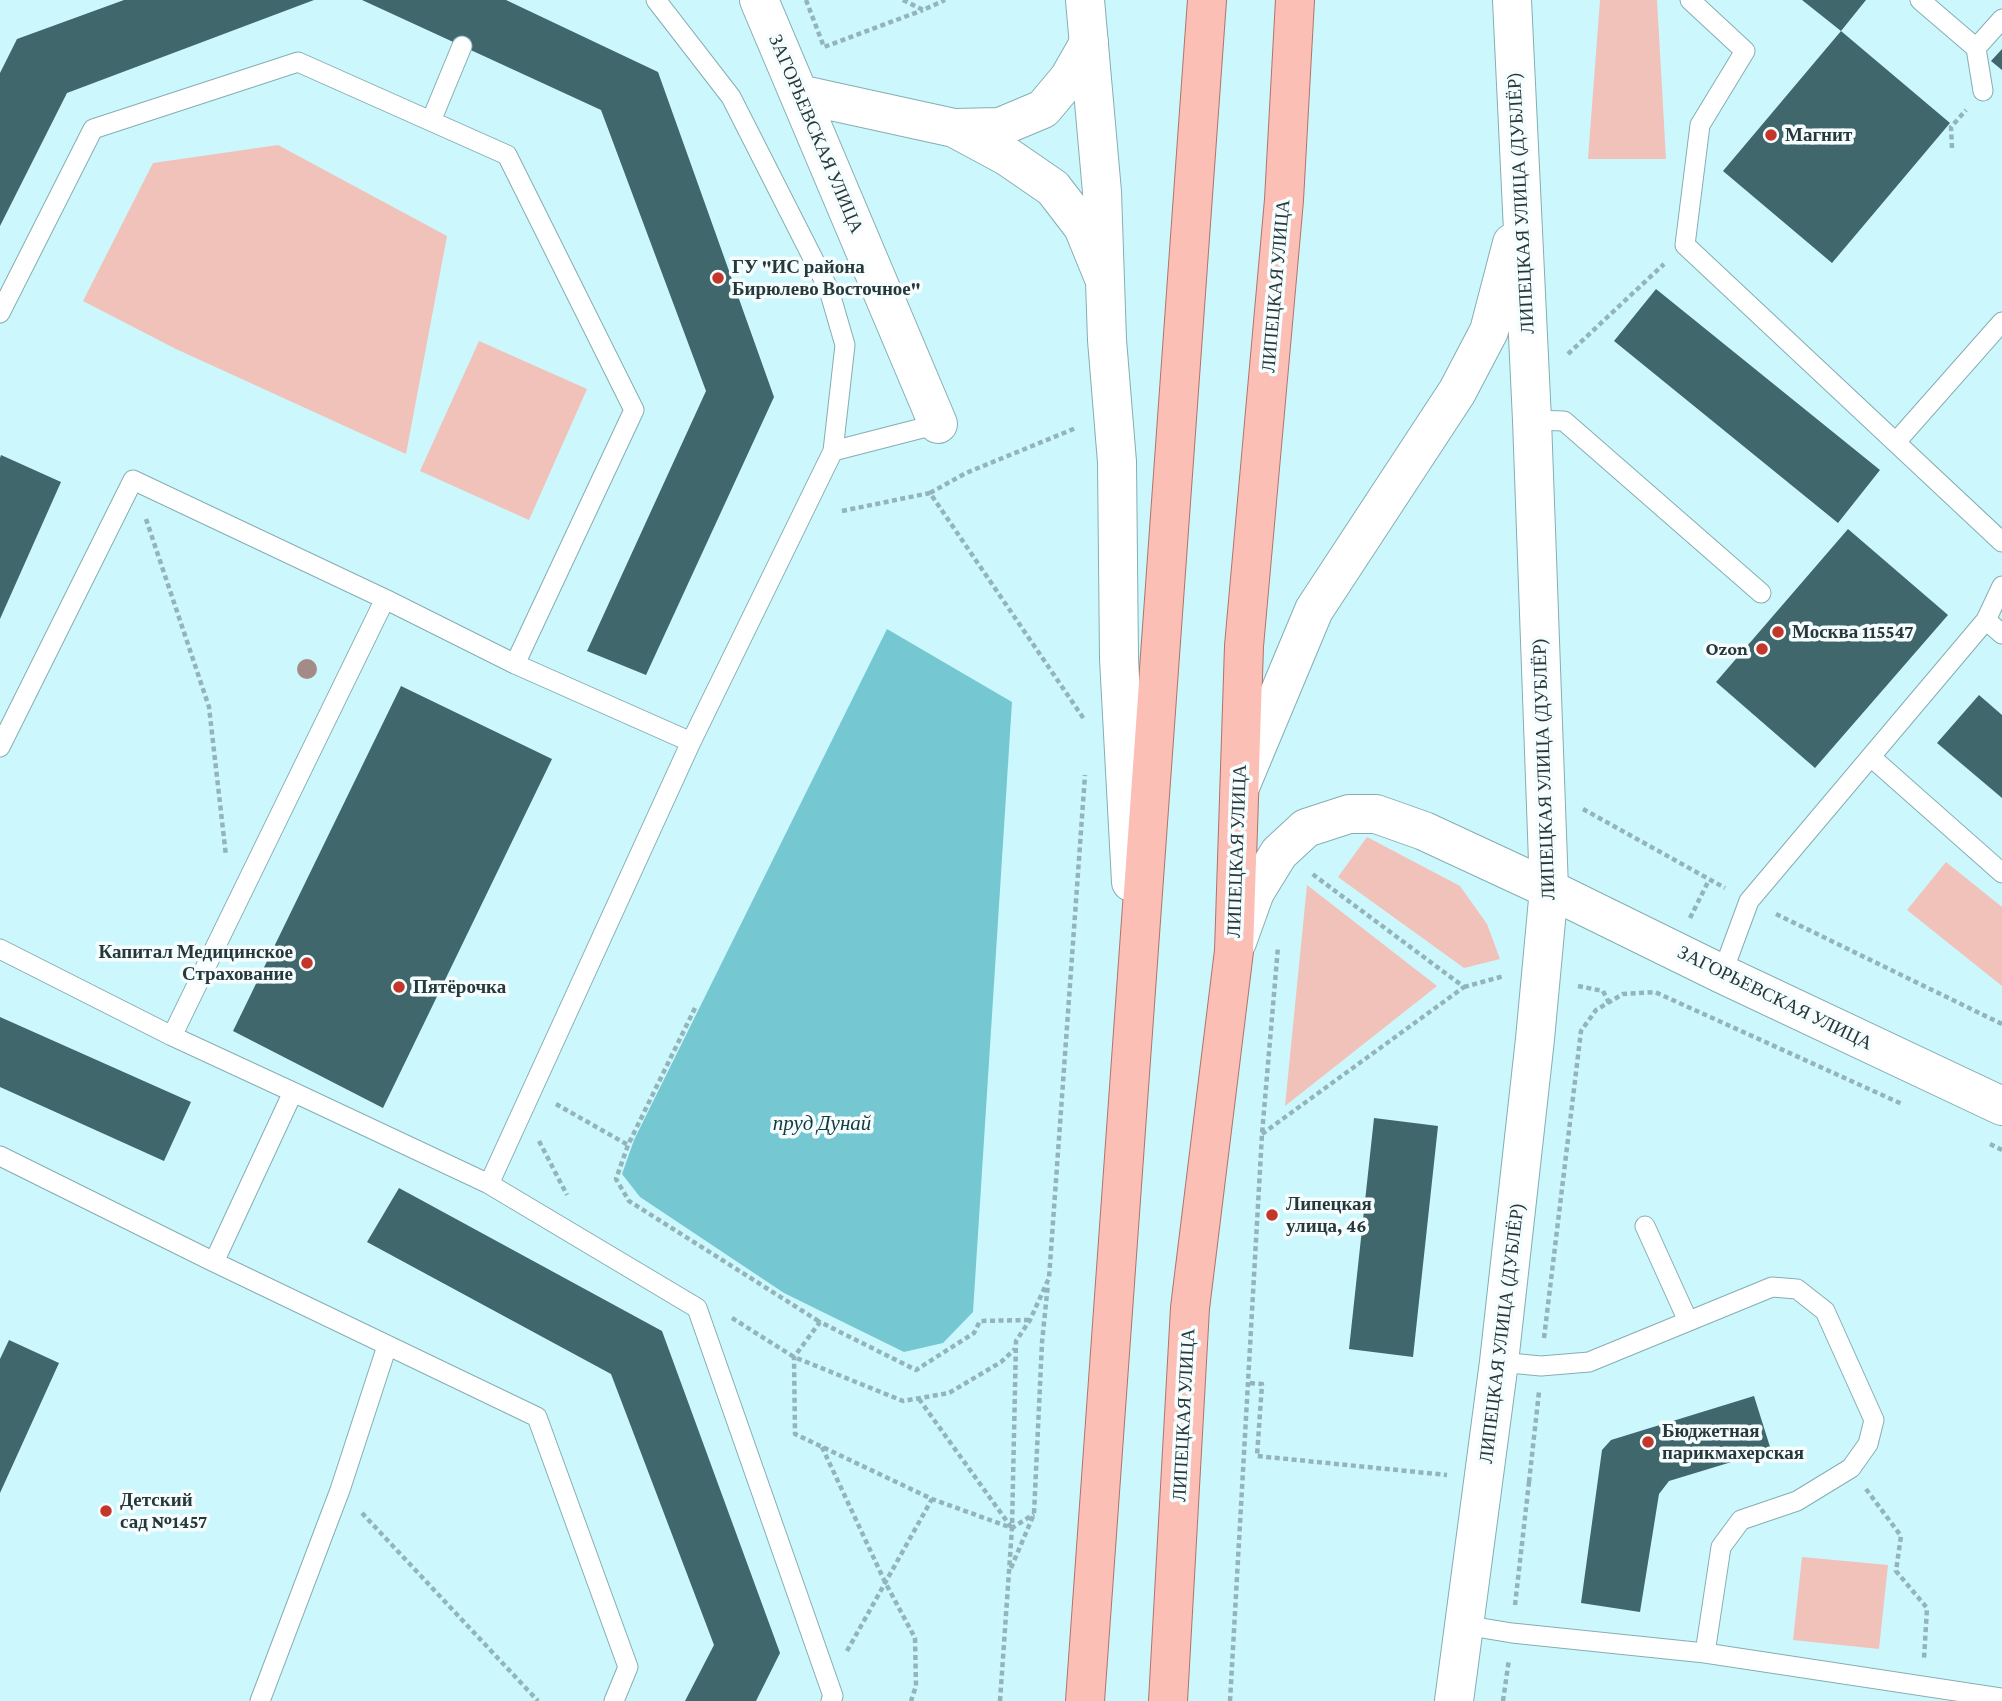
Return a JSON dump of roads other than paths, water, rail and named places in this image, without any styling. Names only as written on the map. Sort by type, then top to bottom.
[{"type":"main road","points":[[1085,1701],[1207,0]]},
{"type":"main road","name":"ЛИПЕЦКАЯ УЛИЦА","points":[[1168,1701],[1190,1308],[1234,951],[1244,646],[1284,200],[1295,0]]},
{"type":"street","name":"ЗАГОРЬЕВСКАЯ УЛИЦА","points":[[760,0],[938,424]]},
{"type":"street","points":[[1085,0],[1102,192],[1107,340],[1117,463],[1119,659],[1136,985]]},
{"type":"street","name":"ЛИПЕЦКАЯ УЛИЦА (ДУБЛЁР)","points":[[1454,1701],[1499,1362],[1549,889],[1532,420],[1512,0]]},
{"type":"street","points":[[799,94],[954,128],[1000,127],[1043,109],[1069,78],[1089,43]]},
{"type":"street","points":[[954,128],[1008,157],[1053,188],[1083,227],[1105,284]]},
{"type":"street","points":[[1240,787],[1314,610],[1457,392],[1489,331],[1512,244],[1517,140]]},
{"type":"street","name":"ЗАГОРЬЕВСКАЯ УЛИЦА","points":[[1234,951],[1255,892],[1279,853],[1307,828],[1349,814],[1376,814],[1424,831],[1549,889],[2002,1106]]},
{"type":"lane","points":[[489,1184],[691,742],[833,451],[845,345],[830,290],[732,97],[656,0]]},
{"type":"lane","points":[[1690,0],[1745,51],[1700,125],[1685,245],[2002,542]]},
{"type":"lane","points":[[1920,0],[1976,48],[1983,92]]},
{"type":"lane","points":[[1976,48],[2002,19]]},
{"type":"lane","points":[[431,121],[462,46]]},
{"type":"lane","points":[[0,313],[93,128],[298,62],[507,155],[634,410],[515,664]]},
{"type":"lane","points":[[1896,442],[2002,322]]},
{"type":"lane","points":[[1532,420],[1564,421],[1760,593]]},
{"type":"lane","points":[[833,451],[938,424]]},
{"type":"lane","points":[[0,747],[133,480],[515,664],[691,742]]},
{"type":"lane","points":[[1722,974],[1749,901],[1986,620],[2002,586]]},
{"type":"lane","points":[[172,1036],[384,600]]},
{"type":"lane","points":[[1986,620],[2002,634]]},
{"type":"lane","points":[[1871,757],[2002,873]]},
{"type":"lane","points":[[0,949],[172,1036],[489,1184],[697,1308],[830,1692]]},
{"type":"lane","points":[[214,1262],[293,1092]]},
{"type":"lane","points":[[0,1156],[537,1417],[628,1667],[614,1701]]},
{"type":"lane","points":[[1645,1226],[1688,1321]]},
{"type":"lane","points":[[1499,1362],[1541,1366],[1589,1362],[1772,1287],[1797,1289],[1825,1311],[1874,1420],[1868,1444],[1851,1468],[1797,1502],[1741,1520],[1721,1547],[1705,1653]]},
{"type":"lane","points":[[260,1701],[341,1490],[387,1346]]},
{"type":"lane","points":[[1464,1625],[1512,1633],[1705,1653],[1922,1686],[1980,1698],[2002,1698]]},
{"type":"water","name":"пруд Дунай","points":[[887,629],[1012,702],[973,1312],[943,1343],[904,1352],[784,1293],[640,1197],[622,1174],[634,1140]]},
{"type":"place","name":"Магнит","points":[[1771,135]]},
{"type":"place","name":"ГУ \"ИС района Бирюлево Восточное\"","points":[[718,278]]},
{"type":"place","name":"Москва 115547","points":[[1778,632]]},
{"type":"place","name":"Ozon","points":[[1762,649]]},
{"type":"place","name":"Капитал Медицинское Страхование","points":[[307,963]]},
{"type":"place","name":"Пятёрочка","points":[[399,987]]},
{"type":"place","name":"Липецкая улица, 46","points":[[1272,1215]]},
{"type":"place","name":"Бюджетная парикмахерская","points":[[1648,1442]]},
{"type":"place","name":"Детский сад №1457","points":[[106,1511]]}]
